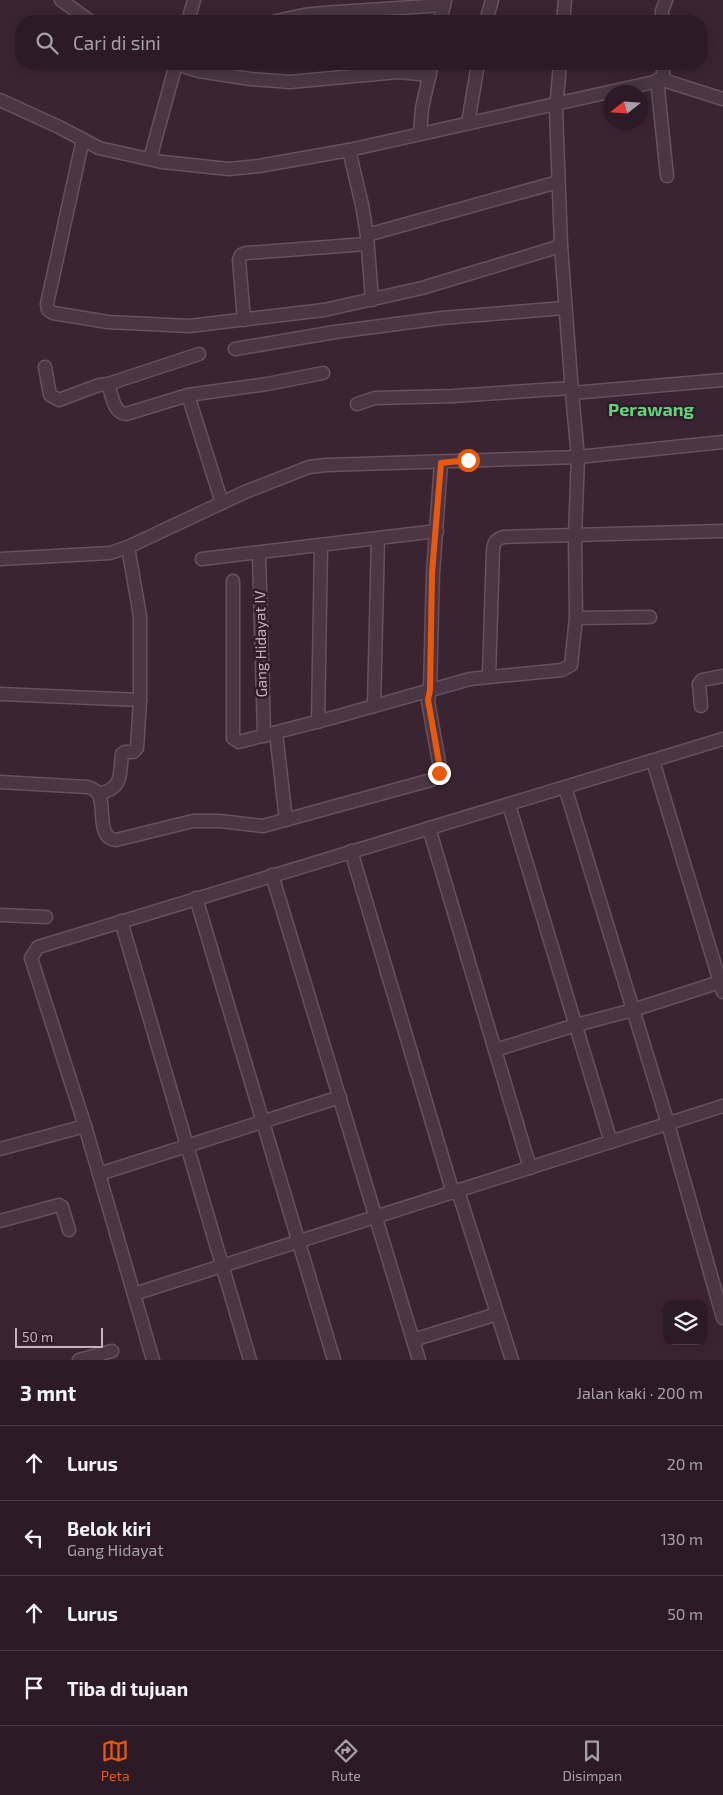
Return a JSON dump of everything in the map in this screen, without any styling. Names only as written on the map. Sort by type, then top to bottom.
[{"type":"street","points":[[61,0],[82,15]]},
{"type":"street","points":[[190,15],[194,0]]},
{"type":"street","points":[[488,15],[492,0]]},
{"type":"street","points":[[564,15],[565,0]]},
{"type":"street","points":[[662,15],[666,0]]},
{"type":"street","points":[[311,15],[444,3]]},
{"type":"street","points":[[150,159],[174,70]]},
{"type":"street","points":[[197,70],[250,79],[290,82],[420,70]]},
{"type":"street","points":[[420,134],[422,108],[431,70]]},
{"type":"street","points":[[468,124],[477,70]]},
{"type":"street","points":[[233,581],[233,738],[236,741],[240,742],[318,722],[470,679],[562,670],[570,667],[576,618],[575,536],[578,457],[561,246],[556,104],[559,70]]},
{"type":"street","points":[[662,70],[660,80],[667,176]]},
{"type":"street","points":[[0,100],[99,148],[171,163],[229,169],[259,166],[349,150],[660,80],[723,98]]},
{"type":"street","points":[[83,139],[47,304],[49,312],[108,322],[180,326],[324,310],[422,288],[561,246]]},
{"type":"street","points":[[349,150],[362,206],[372,300]]},
{"type":"street","points":[[244,320],[239,260],[241,255],[367,240],[558,182]]},
{"type":"street","points":[[235,349],[335,332],[442,318],[565,308]]},
{"type":"street","points":[[45,367],[50,395],[56,400],[60,400],[99,385],[108,384],[200,354]]},
{"type":"street","points":[[108,384],[116,409],[122,414],[126,414],[188,395],[267,384],[323,373]]},
{"type":"street","points":[[357,404],[375,398],[572,391],[723,380]]},
{"type":"street","points":[[188,395],[222,504]]},
{"type":"street","points":[[0,559],[110,553],[128,547],[245,492],[309,467],[578,457],[723,442]]},
{"type":"street","points":[[0,782],[87,787],[95,790],[99,794],[104,829],[112,839],[116,840],[193,821],[220,821],[263,826],[431,780],[437,776],[440,768],[428,700],[430,690],[432,573],[437,532],[441,463]]},
{"type":"street","points":[[489,676],[494,543],[503,537],[723,531]]},
{"type":"street","points":[[202,559],[437,532]]},
{"type":"street","points":[[374,706],[378,539]]},
{"type":"street","points":[[318,722],[321,546]]},
{"type":"street","points":[[99,794],[111,791],[117,786],[123,753],[136,750],[140,700],[140,616],[128,547]]},
{"type":"street","name":"Gang Hidayat IV","points":[[259,553],[270,734],[286,820]]},
{"type":"street","points":[[576,618],[650,617]]},
{"type":"street","points":[[701,706],[699,684],[702,680],[723,676]]},
{"type":"street","points":[[0,694],[140,700]]},
{"type":"street","points":[[154,1360],[85,1126],[31,955],[38,947],[723,739]]},
{"type":"street","points":[[495,1050],[576,1025],[722,987],[653,761]]},
{"type":"street","points":[[566,787],[668,1124],[723,1318]]},
{"type":"street","points":[[509,804],[611,1142]]},
{"type":"street","points":[[429,828],[530,1168]]},
{"type":"street","points":[[351,852],[456,1192],[512,1360]]},
{"type":"street","points":[[272,875],[419,1360]]},
{"type":"street","points":[[196,898],[334,1360]]},
{"type":"street","points":[[0,915],[46,917]]},
{"type":"street","points":[[121,921],[250,1360]]},
{"type":"street","points":[[99,1174],[340,1097]]},
{"type":"street","points":[[134,1294],[723,1106]]},
{"type":"street","points":[[0,1150],[85,1126]]},
{"type":"street","points":[[0,1221],[60,1205],[69,1230]]},
{"type":"street","points":[[413,1340],[498,1314]]},
{"type":"street","points":[[80,1360],[112,1351]]},
{"type":"district","name":"Perawang","points":[[651,410]]},
{"type":"route","points":[[439,773],[440,768],[428,700],[430,690],[432,573],[437,532],[441,463],[468,460]]}]
